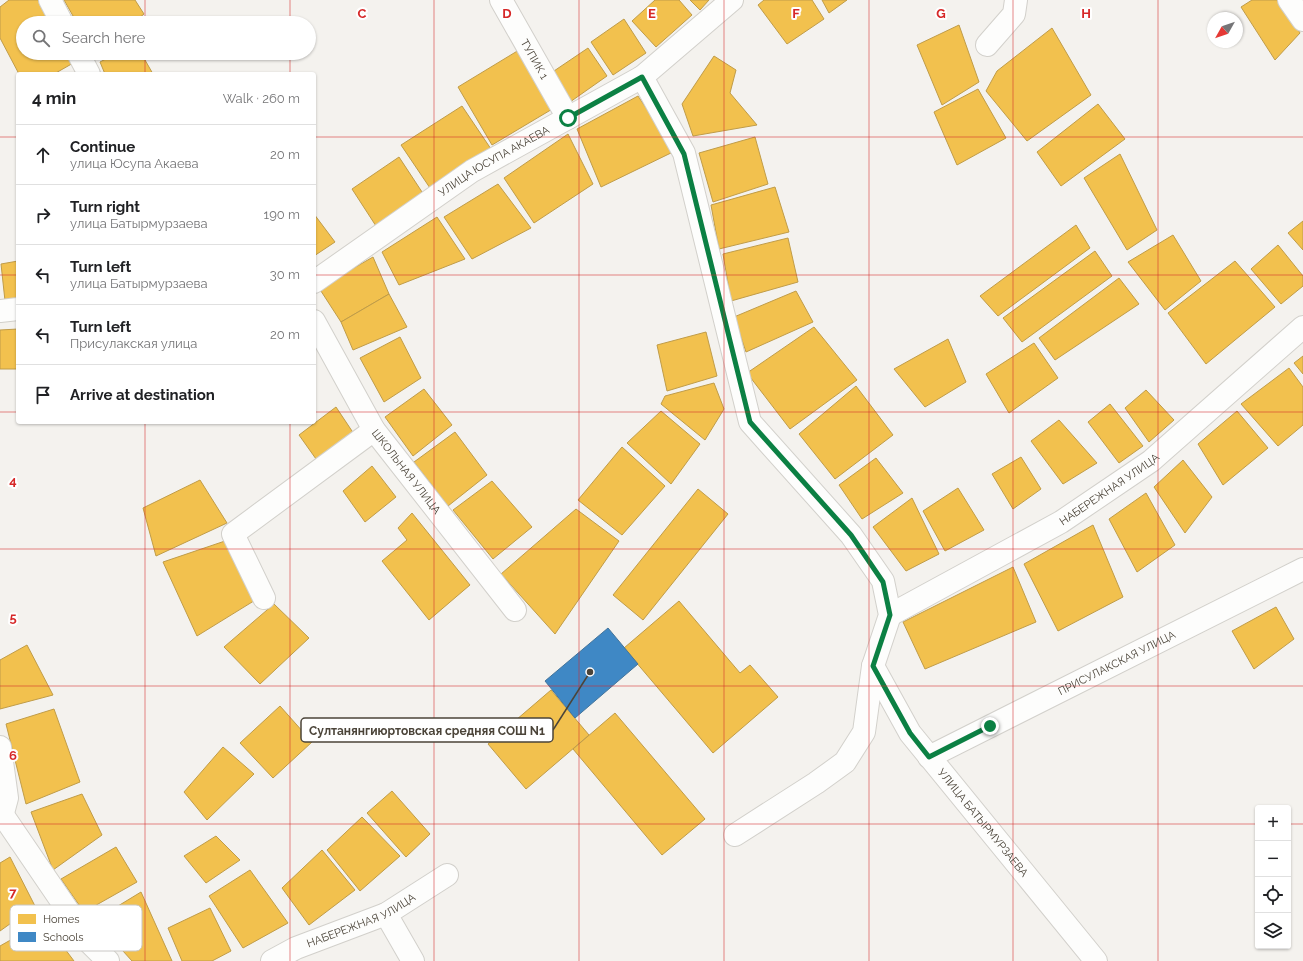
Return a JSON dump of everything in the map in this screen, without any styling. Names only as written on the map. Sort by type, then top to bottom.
[{"type":"street","points":[[50,0],[58,16]]},
{"type":"street","name":"ТУПИК 1","points":[[501,0],[568,118]]},
{"type":"street","name":"УЛИЦА ЮСУПА АКАЕВА","points":[[316,281],[472,171],[642,77],[732,0]]},
{"type":"street","points":[[987,45],[1014,14],[1016,0]]},
{"type":"street","points":[[1289,0],[1303,20]]},
{"type":"street","points":[[82,60],[88,72]]},
{"type":"street","points":[[642,77],[684,154],[750,422],[851,535],[883,582],[890,615],[873,666],[864,732],[845,762],[816,783],[735,835]]},
{"type":"street","points":[[0,311],[16,309]]},
{"type":"street","name":"ШКОЛЬНАЯ УЛИЦА","points":[[316,325],[374,430],[515,610]]},
{"type":"street","name":"НАБЕРЕЖНАЯ УЛИЦА","points":[[890,615],[1061,522],[1144,465],[1303,327]]},
{"type":"street","points":[[264,598],[233,534],[374,430]]},
{"type":"street","name":"ПРИСУЛАКСКАЯ УЛИЦА","points":[[929,757],[1303,569]]},
{"type":"street","name":"УЛИЦА БАТЫРМУРЗАЕВА","points":[[873,666],[910,733],[1096,961]]},
{"type":"street","points":[[0,747],[7,798],[1,812],[64,905]]},
{"type":"street","name":"НАБЕРЕЖНАЯ УЛИЦА","points":[[272,961],[296,948],[386,914],[447,875]]},
{"type":"street","points":[[386,914],[413,961]]},
{"type":"street","points":[[98,951],[108,961]]},
{"type":"building: Homes","points":[[9,0],[40,0],[49,16],[16,16],[16,60],[74,60],[75,62],[58,72],[18,72],[0,38],[0,7]]},
{"type":"building: Homes","points":[[64,0],[135,0],[144,14],[142,16],[73,16]]},
{"type":"building: Homes","points":[[655,0],[679,0],[692,15],[656,47],[632,21]]},
{"type":"building: Homes","points":[[690,0],[709,0],[700,10]]},
{"type":"building: Homes","points":[[764,0],[812,0],[824,19],[787,44],[758,5]]},
{"type":"building: Homes","points":[[822,0],[847,0],[829,13]]},
{"type":"building: Homes","points":[[1252,0],[1281,0],[1300,33],[1275,60],[1241,7]]},
{"type":"building: Homes","points":[[624,19],[646,53],[613,75],[591,42]]},
{"type":"building: Homes","points":[[959,25],[979,82],[942,105],[917,45]]},
{"type":"building: Homes","points":[[1052,28],[1091,95],[1027,141],[986,91],[997,71]]},
{"type":"building: Homes","points":[[588,48],[607,76],[570,102],[551,73]]},
{"type":"building: Homes","points":[[519,50],[554,108],[492,145],[458,87]]},
{"type":"building: Homes","points":[[714,56],[736,70],[730,93],[757,125],[693,136],[682,104]]},
{"type":"building: Homes","points":[[104,60],[145,60],[152,72],[104,72],[100,62]]},
{"type":"building: Homes","points":[[978,89],[1006,138],[957,165],[934,112]]},
{"type":"building: Homes","points":[[638,96],[675,151],[601,187],[577,129]]},
{"type":"building: Homes","points":[[1098,104],[1125,139],[1061,186],[1037,152]]},
{"type":"building: Homes","points":[[462,106],[491,149],[430,188],[401,145]]},
{"type":"building: Homes","points":[[568,134],[593,184],[534,223],[504,178]]},
{"type":"building: Homes","points":[[755,137],[768,184],[713,202],[699,153]]},
{"type":"building: Homes","points":[[1120,154],[1157,230],[1127,250],[1084,178]]},
{"type":"building: Homes","points":[[399,157],[424,195],[376,226],[352,189]]},
{"type":"building: Homes","points":[[498,184],[531,228],[472,259],[444,217]]},
{"type":"building: Homes","points":[[775,187],[789,232],[719,249],[711,205]]},
{"type":"building: Homes","points":[[316,217],[335,242],[316,255]]},
{"type":"building: Homes","points":[[437,217],[465,259],[399,285],[382,252]]},
{"type":"building: Homes","points":[[1303,221],[1303,250],[1288,233]]},
{"type":"building: Homes","points":[[1076,225],[1090,248],[998,316],[980,296]]},
{"type":"building: Homes","points":[[1173,235],[1201,281],[1165,310],[1128,262]]},
{"type":"building: Homes","points":[[788,238],[798,282],[731,301],[723,254]]},
{"type":"building: Homes","points":[[1278,245],[1303,276],[1303,286],[1281,304],[1251,269]]},
{"type":"building: Homes","points":[[1095,251],[1112,276],[1022,342],[1003,318]]},
{"type":"building: Homes","points":[[373,257],[389,294],[341,322],[319,288]]},
{"type":"building: Homes","points":[[16,261],[16,307],[6,310],[1,264]]},
{"type":"building: Homes","points":[[1235,261],[1275,307],[1206,364],[1168,313]]},
{"type":"building: Homes","points":[[1119,278],[1139,304],[1055,360],[1039,338]]},
{"type":"building: Homes","points":[[796,291],[813,322],[746,352],[734,317]]},
{"type":"building: Homes","points":[[389,294],[407,327],[353,350],[341,322]]},
{"type":"building: Homes","points":[[814,327],[857,380],[790,429],[747,373]]},
{"type":"building: Homes","points":[[16,329],[16,369],[0,369],[0,330]]},
{"type":"building: Homes","points":[[706,332],[717,376],[667,391],[657,345]]},
{"type":"building: Homes","points":[[400,337],[421,378],[384,402],[360,358]]},
{"type":"building: Homes","points":[[948,339],[966,382],[925,407],[894,369]]},
{"type":"building: Homes","points":[[1034,343],[1058,378],[1009,413],[986,374]]},
{"type":"building: Homes","points":[[1303,356],[1303,374],[1294,363]]},
{"type":"building: Homes","points":[[1289,368],[1303,387],[1303,425],[1278,446],[1241,404]]},
{"type":"building: Homes","points":[[714,383],[724,409],[705,440],[661,404],[665,396]]},
{"type":"building: Homes","points":[[856,386],[893,435],[835,479],[799,434]]},
{"type":"building: Homes","points":[[424,389],[452,425],[413,456],[385,417]]},
{"type":"building: Homes","points":[[1146,390],[1174,420],[1149,442],[1125,408]]},
{"type":"building: Homes","points":[[1110,404],[1143,446],[1119,463],[1088,422]]},
{"type":"building: Homes","points":[[336,407],[358,440],[321,466],[299,435],[314,424],[316,424],[316,422]]},
{"type":"building: Homes","points":[[661,411],[700,444],[671,484],[627,443]]},
{"type":"building: Homes","points":[[1237,411],[1268,448],[1223,485],[1198,444]]},
{"type":"building: Homes","points":[[1059,420],[1097,463],[1063,484],[1031,441]]},
{"type":"building: Homes","points":[[455,432],[487,475],[448,506],[414,462]]},
{"type":"building: Homes","points":[[622,447],[665,486],[622,535],[578,500]]},
{"type":"building: Homes","points":[[1021,457],[1041,489],[1013,509],[992,474]]},
{"type":"building: Homes","points":[[876,458],[903,493],[862,519],[839,485]]},
{"type":"building: Homes","points":[[1183,460],[1212,497],[1185,533],[1154,487]]},
{"type":"building: Homes","points":[[372,466],[396,497],[365,522],[343,491]]},
{"type":"building: Homes","points":[[200,480],[227,523],[156,556],[143,508]]},
{"type":"building: Homes","points":[[492,481],[532,527],[493,559],[453,510]]},
{"type":"building: Homes","points":[[958,488],[984,530],[945,551],[923,511]]},
{"type":"building: Homes","points":[[698,489],[728,514],[643,620],[613,595]]},
{"type":"building: Homes","points":[[1146,493],[1175,545],[1137,572],[1109,519]]},
{"type":"building: Homes","points":[[912,498],[939,554],[906,571],[873,527]]},
{"type":"building: Homes","points":[[576,509],[619,541],[555,634],[501,574]]},
{"type":"building: Homes","points":[[412,513],[470,585],[429,620],[382,561],[407,540],[398,528]]},
{"type":"building: Homes","points":[[1093,525],[1123,597],[1058,631],[1024,564]]},
{"type":"building: Homes","points":[[225,541],[257,599],[197,636],[163,562]]},
{"type":"building: Homes","points":[[1013,567],[1036,622],[925,669],[903,622]]},
{"type":"building: Homes","points":[[679,601],[740,673],[750,665],[778,697],[713,753],[624,648]]},
{"type":"building: Homes","points":[[274,604],[309,638],[260,684],[224,647]]},
{"type":"building: Homes","points":[[1276,607],[1294,639],[1254,669],[1232,631]]},
{"type":"building: Homes","points":[[27,645],[53,695],[0,709],[0,660]]},
{"type":"building: Homes","points":[[551,690],[589,735],[526,789],[488,744]]},
{"type":"building: Homes","points":[[280,706],[312,742],[273,778],[240,743]]},
{"type":"building: Homes","points":[[54,709],[80,782],[26,804],[6,724]]},
{"type":"building: Homes","points":[[615,713],[705,819],[662,855],[573,749]]},
{"type":"building: Homes","points":[[223,747],[254,774],[207,820],[184,792]]},
{"type":"building: Homes","points":[[392,791],[430,834],[406,857],[367,813]]},
{"type":"building: Homes","points":[[82,794],[102,835],[53,870],[31,812]]},
{"type":"building: Homes","points":[[362,817],[400,856],[360,891],[327,850]]},
{"type":"building: Homes","points":[[216,836],[240,860],[206,883],[184,856]]},
{"type":"building: Homes","points":[[116,847],[137,882],[96,905],[79,905],[61,879]]},
{"type":"building: Homes","points":[[322,850],[355,890],[309,925],[282,888]]},
{"type":"building: Homes","points":[[10,857],[34,905],[10,905],[10,924],[0,931],[0,863]]},
{"type":"building: Homes","points":[[250,870],[288,923],[243,948],[209,896]]},
{"type":"building: Homes","points":[[141,892],[172,961],[132,961],[123,951],[142,951],[142,905],[120,905]]},
{"type":"building: Homes","points":[[210,908],[231,951],[212,961],[182,961],[168,928]]},
{"type":"building: Homes","points":[[10,940],[10,951],[66,951],[74,961],[0,961],[0,946]]},
{"type":"building: Schools","points":[[608,628],[638,664],[575,718],[545,681]]},
{"type":"place","name":"Султанянгиюртовская средняя СОШ N1","points":[[590,672]]},
{"type":"route","points":[[568,118],[642,77],[684,154],[750,422],[851,535],[883,582],[890,615],[873,666],[910,733],[929,757],[990,726]]}]
